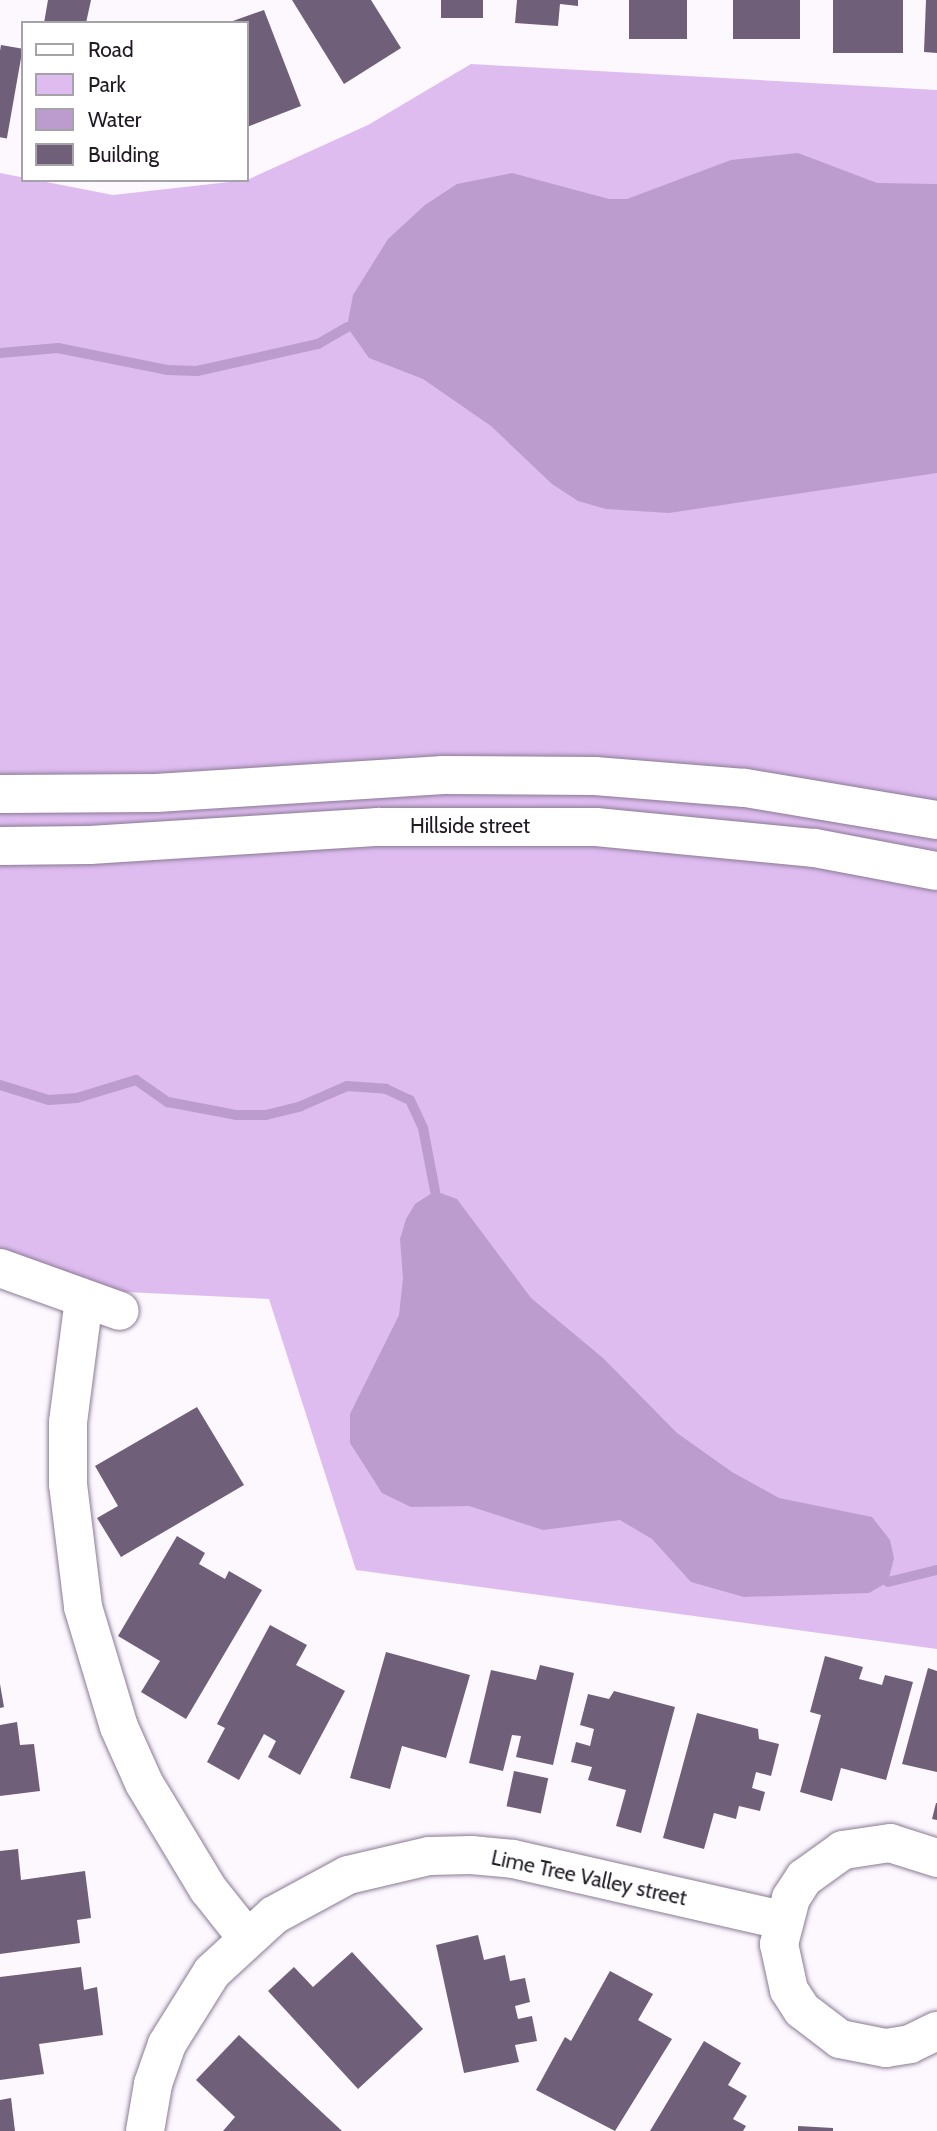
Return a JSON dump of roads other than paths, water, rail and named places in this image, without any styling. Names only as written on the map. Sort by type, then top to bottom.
[{"type":"street","points":[[0,794],[156,793],[443,775],[595,776],[745,788],[937,820]]},
{"type":"street","name":"Hillside street","points":[[0,846],[90,845],[378,827],[596,827],[801,846],[937,871]]},
{"type":"street","points":[[0,1268],[120,1311]]},
{"type":"street","points":[[84,1298],[69,1410],[68,1485],[86,1619],[119,1727],[144,1783],[208,1889],[247,1938]]},
{"type":"street","points":[[937,1858],[890,1843],[843,1850],[804,1878],[782,1920],[781,1968],[789,1990],[819,2027],[840,2039],[887,2048],[910,2044],[937,2031]]},
{"type":"street","name":"Lime Tree Valley street","points":[[145,2131],[153,2084],[167,2044],[212,1972],[247,1938],[283,1909],[348,1875],[429,1856],[513,1859],[782,1920]]},
{"type":"water","points":[[798,153],[877,183],[937,184],[937,473],[669,513],[606,509],[578,501],[552,484],[491,426],[423,379],[369,358],[347,327],[353,295],[388,239],[425,205],[457,184],[512,173],[609,199],[627,199],[731,160]]},
{"type":"water","points":[[435,1191],[457,1199],[531,1298],[603,1358],[677,1433],[732,1472],[779,1498],[872,1517],[890,1540],[894,1558],[888,1582],[869,1593],[744,1597],[691,1582],[652,1539],[620,1520],[543,1530],[469,1506],[411,1507],[382,1493],[350,1443],[350,1414],[399,1315],[403,1278],[400,1239],[406,1219],[415,1204]]},
{"type":"waterway","points":[[0,353],[58,348],[167,370],[197,371],[318,344],[347,327]]},
{"type":"waterway","points":[[0,1085],[49,1100],[77,1098],[136,1080],[168,1102],[236,1115],[266,1115],[301,1106],[347,1086],[386,1089],[410,1100],[423,1128],[435,1191]]},
{"type":"waterway","points":[[888,1582],[937,1570]]}]
